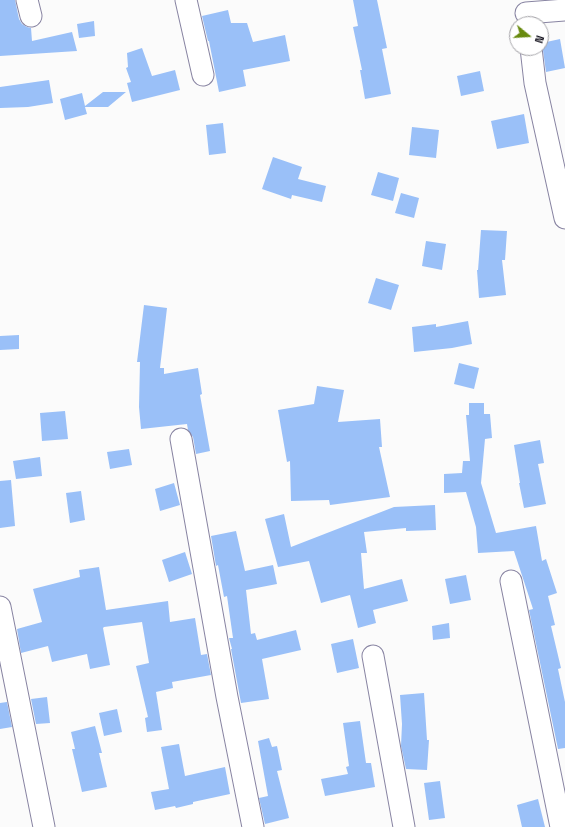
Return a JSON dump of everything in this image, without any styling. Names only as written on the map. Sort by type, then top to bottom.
[{"type":"street","points":[[186,0],[203,74]]},
{"type":"street","points":[[527,12],[565,10]]},
{"type":"street","points":[[532,56],[535,83],[565,218]]},
{"type":"street","points":[[181,439],[227,697],[253,827]]},
{"type":"street","points":[[511,581],[561,827]]},
{"type":"street","points":[[0,607],[44,827]]},
{"type":"street","points":[[373,656],[404,827]]},
{"type":"building","points":[[0,0],[15,0],[19,19],[22,24],[31,28],[32,41],[72,32],[77,51],[0,56]]},
{"type":"building","points":[[353,0],[377,0],[387,48],[382,49],[391,94],[365,99],[360,70],[362,70],[353,27],[358,26]]},
{"type":"building","points":[[228,10],[231,23],[247,23],[253,42],[285,35],[290,61],[243,70],[246,86],[219,92],[209,41],[202,16]]},
{"type":"building","points":[[94,21],[95,36],[79,38],[77,24]]},
{"type":"building","points":[[560,39],[565,68],[546,72],[544,56],[549,56],[549,41]]},
{"type":"building","points":[[142,48],[152,76],[175,70],[180,90],[132,102],[127,83],[131,82],[126,68],[128,67],[127,53]]},
{"type":"building","points":[[480,71],[484,91],[461,96],[457,76]]},
{"type":"building","points":[[49,80],[53,103],[28,107],[0,108],[0,87]]},
{"type":"building","points":[[103,92],[126,92],[108,107],[85,107],[87,114],[65,120],[60,99],[82,93],[85,106]]},
{"type":"building","points":[[524,114],[529,143],[497,149],[491,121]]},
{"type":"building","points":[[223,123],[226,153],[209,155],[206,125]]},
{"type":"building","points":[[412,127],[439,130],[436,158],[409,155]]},
{"type":"building","points":[[273,157],[302,167],[298,179],[326,186],[322,202],[292,195],[291,199],[262,189]]},
{"type":"building","points":[[378,172],[399,178],[393,201],[371,195]]},
{"type":"building","points":[[401,193],[419,198],[414,218],[395,213]]},
{"type":"building","points":[[481,230],[507,231],[505,260],[502,260],[506,295],[479,298],[477,270]]},
{"type":"building","points":[[426,241],[446,244],[442,270],[422,266]]},
{"type":"building","points":[[376,278],[399,285],[391,310],[368,303]]},
{"type":"building","points":[[144,305],[167,308],[160,368],[164,368],[164,374],[198,368],[202,394],[200,395],[210,451],[196,454],[193,437],[188,430],[187,424],[141,429],[139,407],[140,362],[137,362]]},
{"type":"building","points":[[468,321],[472,344],[452,348],[414,352],[412,327],[436,324],[436,327]]},
{"type":"building","points":[[19,335],[19,349],[0,350],[0,336]]},
{"type":"building","points":[[459,363],[479,368],[474,389],[454,384]]},
{"type":"building","points":[[317,386],[344,390],[338,422],[380,419],[382,447],[379,447],[390,497],[330,505],[329,500],[291,501],[290,461],[287,462],[278,410],[314,404]]},
{"type":"building","points":[[469,403],[484,403],[484,414],[490,414],[492,438],[485,439],[481,483],[496,533],[536,526],[542,561],[546,559],[557,593],[548,596],[555,625],[551,626],[561,668],[558,669],[565,702],[565,748],[558,749],[529,610],[533,609],[514,551],[478,553],[476,527],[466,492],[444,493],[444,474],[462,473],[463,461],[470,461],[466,415],[469,415]]},
{"type":"building","points":[[65,411],[68,439],[42,441],[40,413]]},
{"type":"building","points":[[540,440],[544,463],[538,464],[546,504],[524,508],[514,445]]},
{"type":"building","points":[[129,449],[132,465],[110,469],[107,452]]},
{"type":"building","points":[[40,457],[42,476],[16,479],[13,461]]},
{"type":"building","points":[[11,480],[15,526],[0,528],[0,481]]},
{"type":"building","points":[[174,483],[180,505],[160,511],[155,489]]},
{"type":"building","points":[[81,491],[85,520],[70,523],[66,493]]},
{"type":"building","points":[[435,505],[436,530],[406,531],[406,528],[364,532],[367,553],[361,553],[364,589],[402,579],[408,601],[373,610],[376,623],[358,628],[350,595],[321,603],[309,561],[278,567],[265,519],[284,514],[291,547],[394,507]]},
{"type":"building","points":[[236,531],[245,571],[273,565],[277,584],[246,590],[251,634],[255,633],[257,640],[296,630],[301,650],[262,659],[269,699],[241,703],[229,638],[233,638],[227,596],[224,597],[218,565],[216,566],[211,536]]},
{"type":"building","points":[[185,552],[192,574],[169,582],[162,560]]},
{"type":"building","points":[[99,567],[106,610],[168,601],[170,622],[195,618],[201,655],[207,654],[211,675],[172,682],[173,688],[156,692],[162,730],[147,732],[145,718],[148,717],[136,666],[149,663],[142,622],[103,628],[110,665],[90,669],[87,654],[52,662],[48,646],[21,653],[17,629],[42,622],[33,589],[80,577],[79,570]]},
{"type":"building","points":[[466,575],[471,600],[450,604],[445,579]]},
{"type":"building","points":[[449,623],[450,638],[433,640],[432,626]]},
{"type":"building","points":[[353,639],[359,668],[337,673],[331,644]]},
{"type":"building","points":[[424,693],[427,740],[429,740],[427,770],[406,769],[401,746],[402,724],[400,695]]},
{"type":"building","points":[[47,697],[50,723],[36,724],[31,699]]},
{"type":"building","points":[[7,702],[12,727],[0,729],[0,703]]},
{"type":"building","points":[[117,709],[122,732],[104,736],[99,713]]},
{"type":"building","points":[[360,721],[366,763],[371,763],[375,787],[325,796],[321,779],[348,774],[346,767],[349,766],[343,723]]},
{"type":"building","points":[[95,726],[102,753],[99,753],[107,787],[82,792],[72,749],[75,749],[71,732]]},
{"type":"building","points":[[269,738],[272,747],[277,746],[282,770],[277,771],[289,818],[265,824],[259,798],[268,796],[258,741]]},
{"type":"building","points":[[179,744],[185,776],[225,767],[230,794],[193,802],[193,804],[176,808],[175,806],[155,810],[151,792],[169,789],[161,747]]},
{"type":"building","points":[[440,781],[445,818],[429,820],[424,783]]},
{"type":"building","points":[[538,799],[545,827],[522,827],[517,805]]}]
